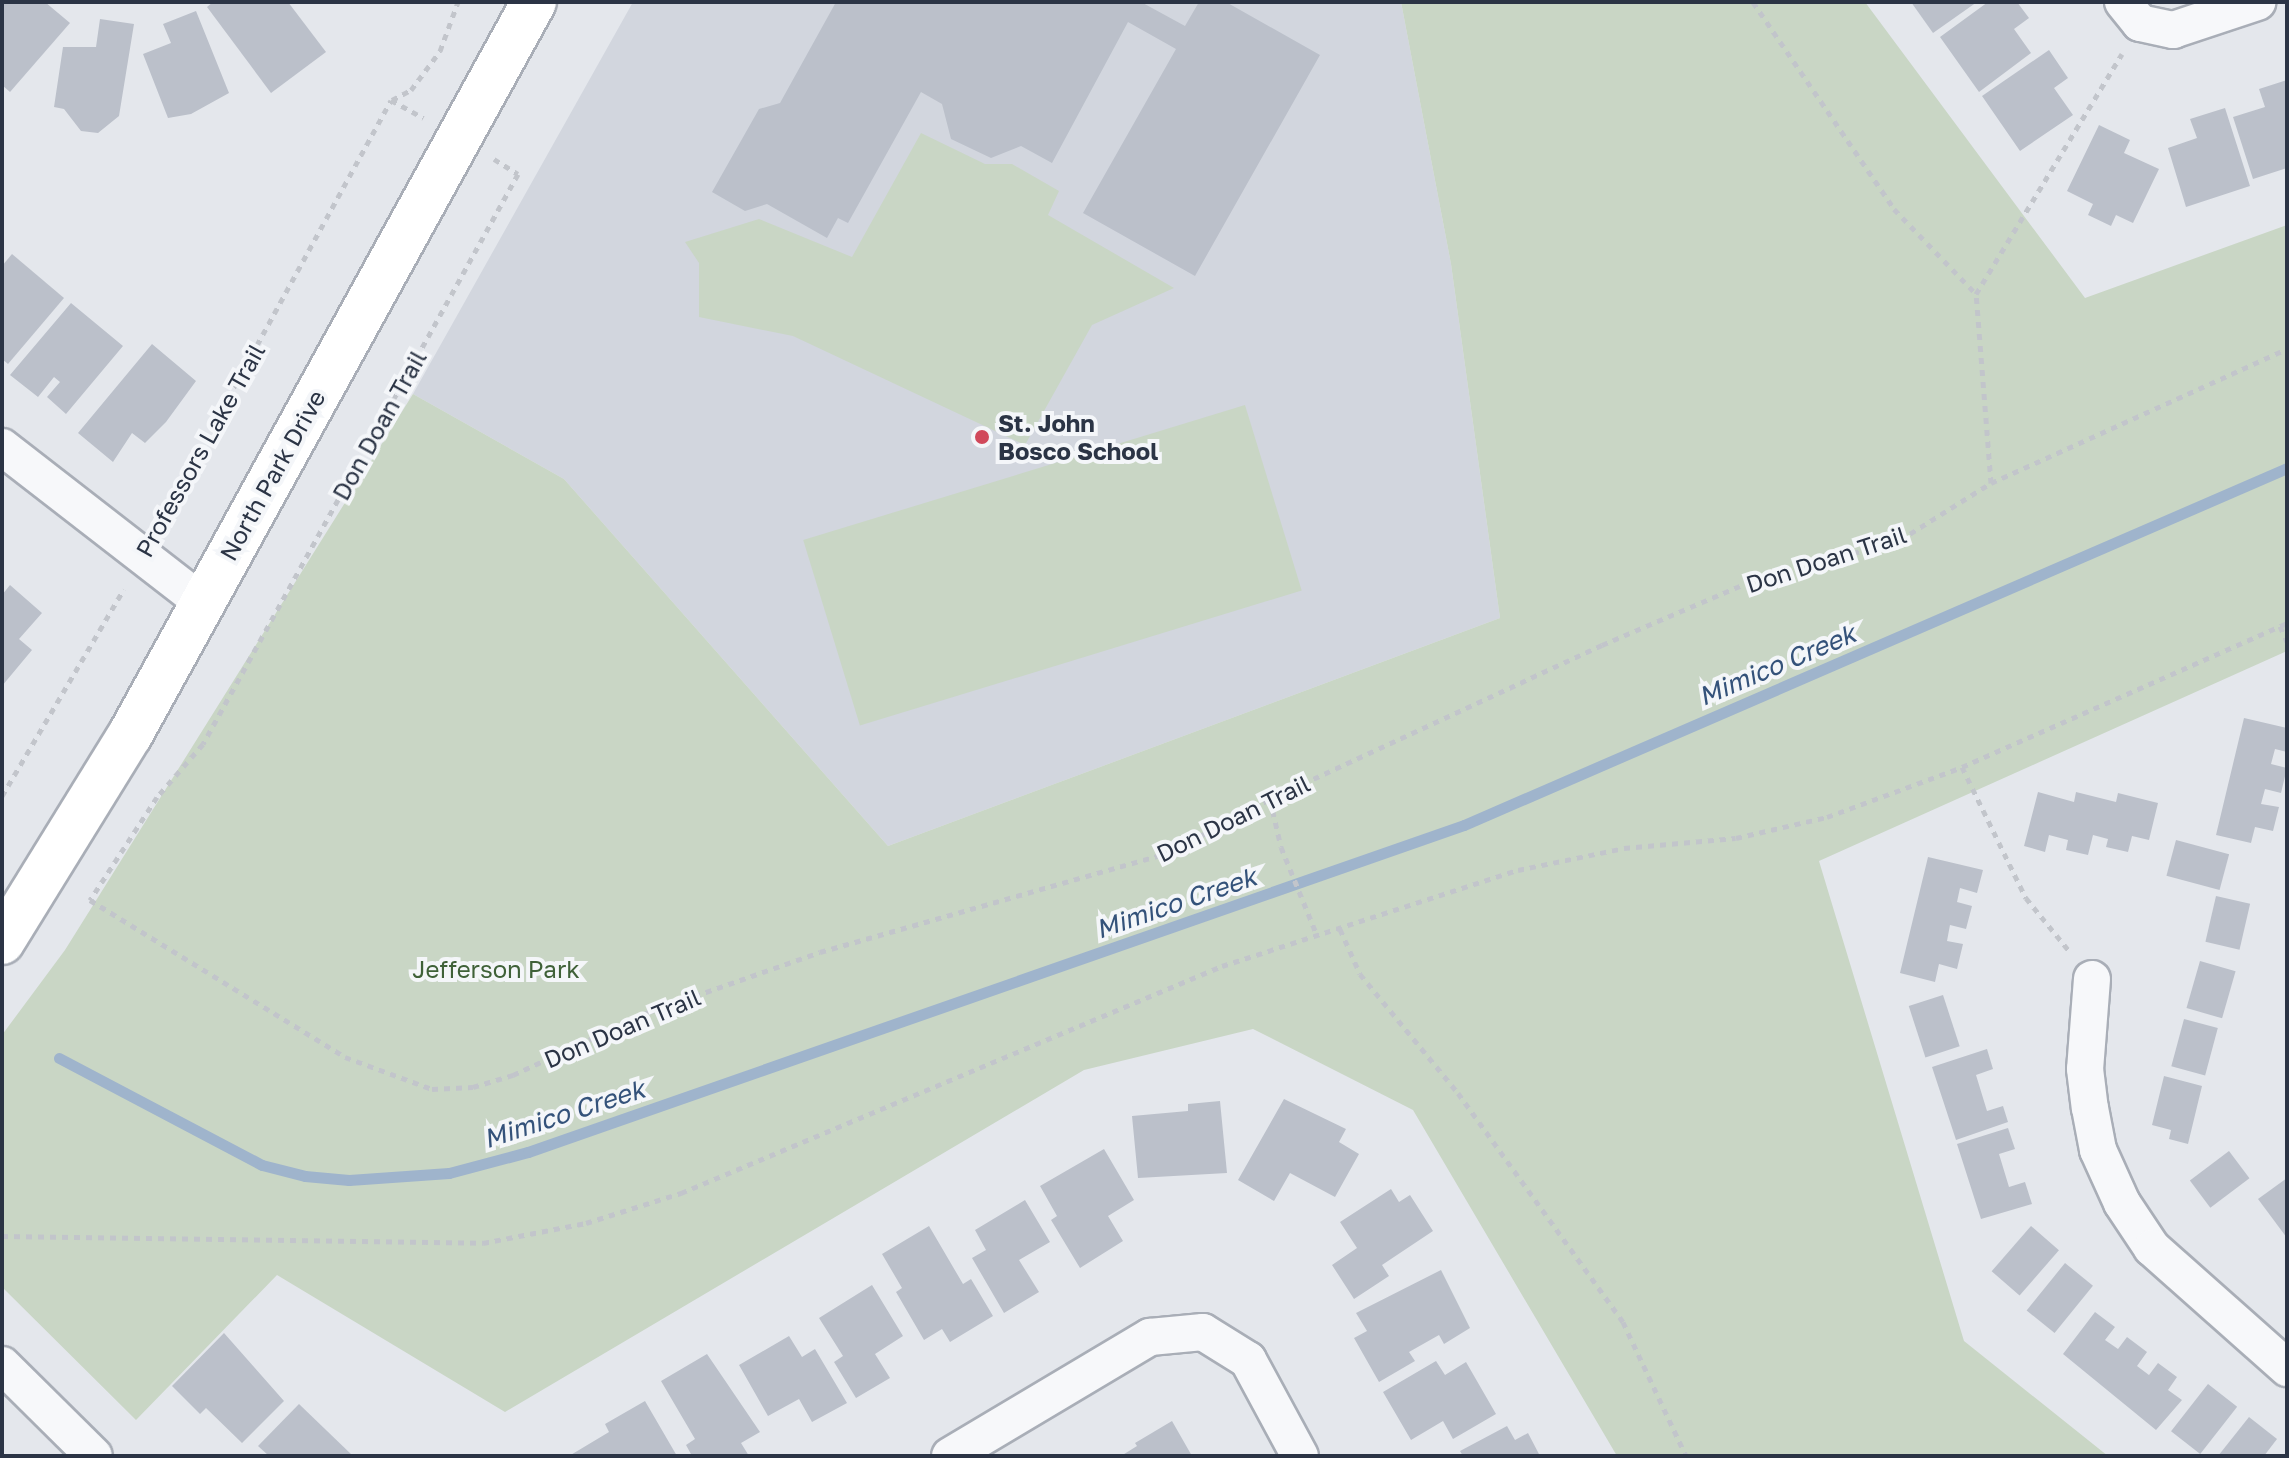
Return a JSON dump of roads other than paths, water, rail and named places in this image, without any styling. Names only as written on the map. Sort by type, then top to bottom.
[{"type":"main road","name":"North Park Drive","points":[[2,942],[130,735],[534,2]]},
{"type":"street","points":[[2132,13],[2173,30],[2257,2]]},
{"type":"street","points":[[2,447],[202,602]]},
{"type":"street","points":[[2092,979],[2085,1069],[2090,1108],[2098,1150],[2122,1203],[2152,1248],[2287,1368]]},
{"type":"street","points":[[950,1456],[1150,1337],[1203,1332],[1248,1360],[1300,1456]]},
{"type":"street","points":[[2,1365],[94,1456]]},
{"type":"waterway","name":"Mimico Creek","points":[[59,1058],[262,1165],[305,1176],[349,1180],[449,1173],[528,1152],[1464,825],[2287,468]]},
{"type":"place","name":"St. John Bosco School","points":[[982,437]]},
{"type":"park label","name":"Jefferson Park","points":[[496,969]]}]
